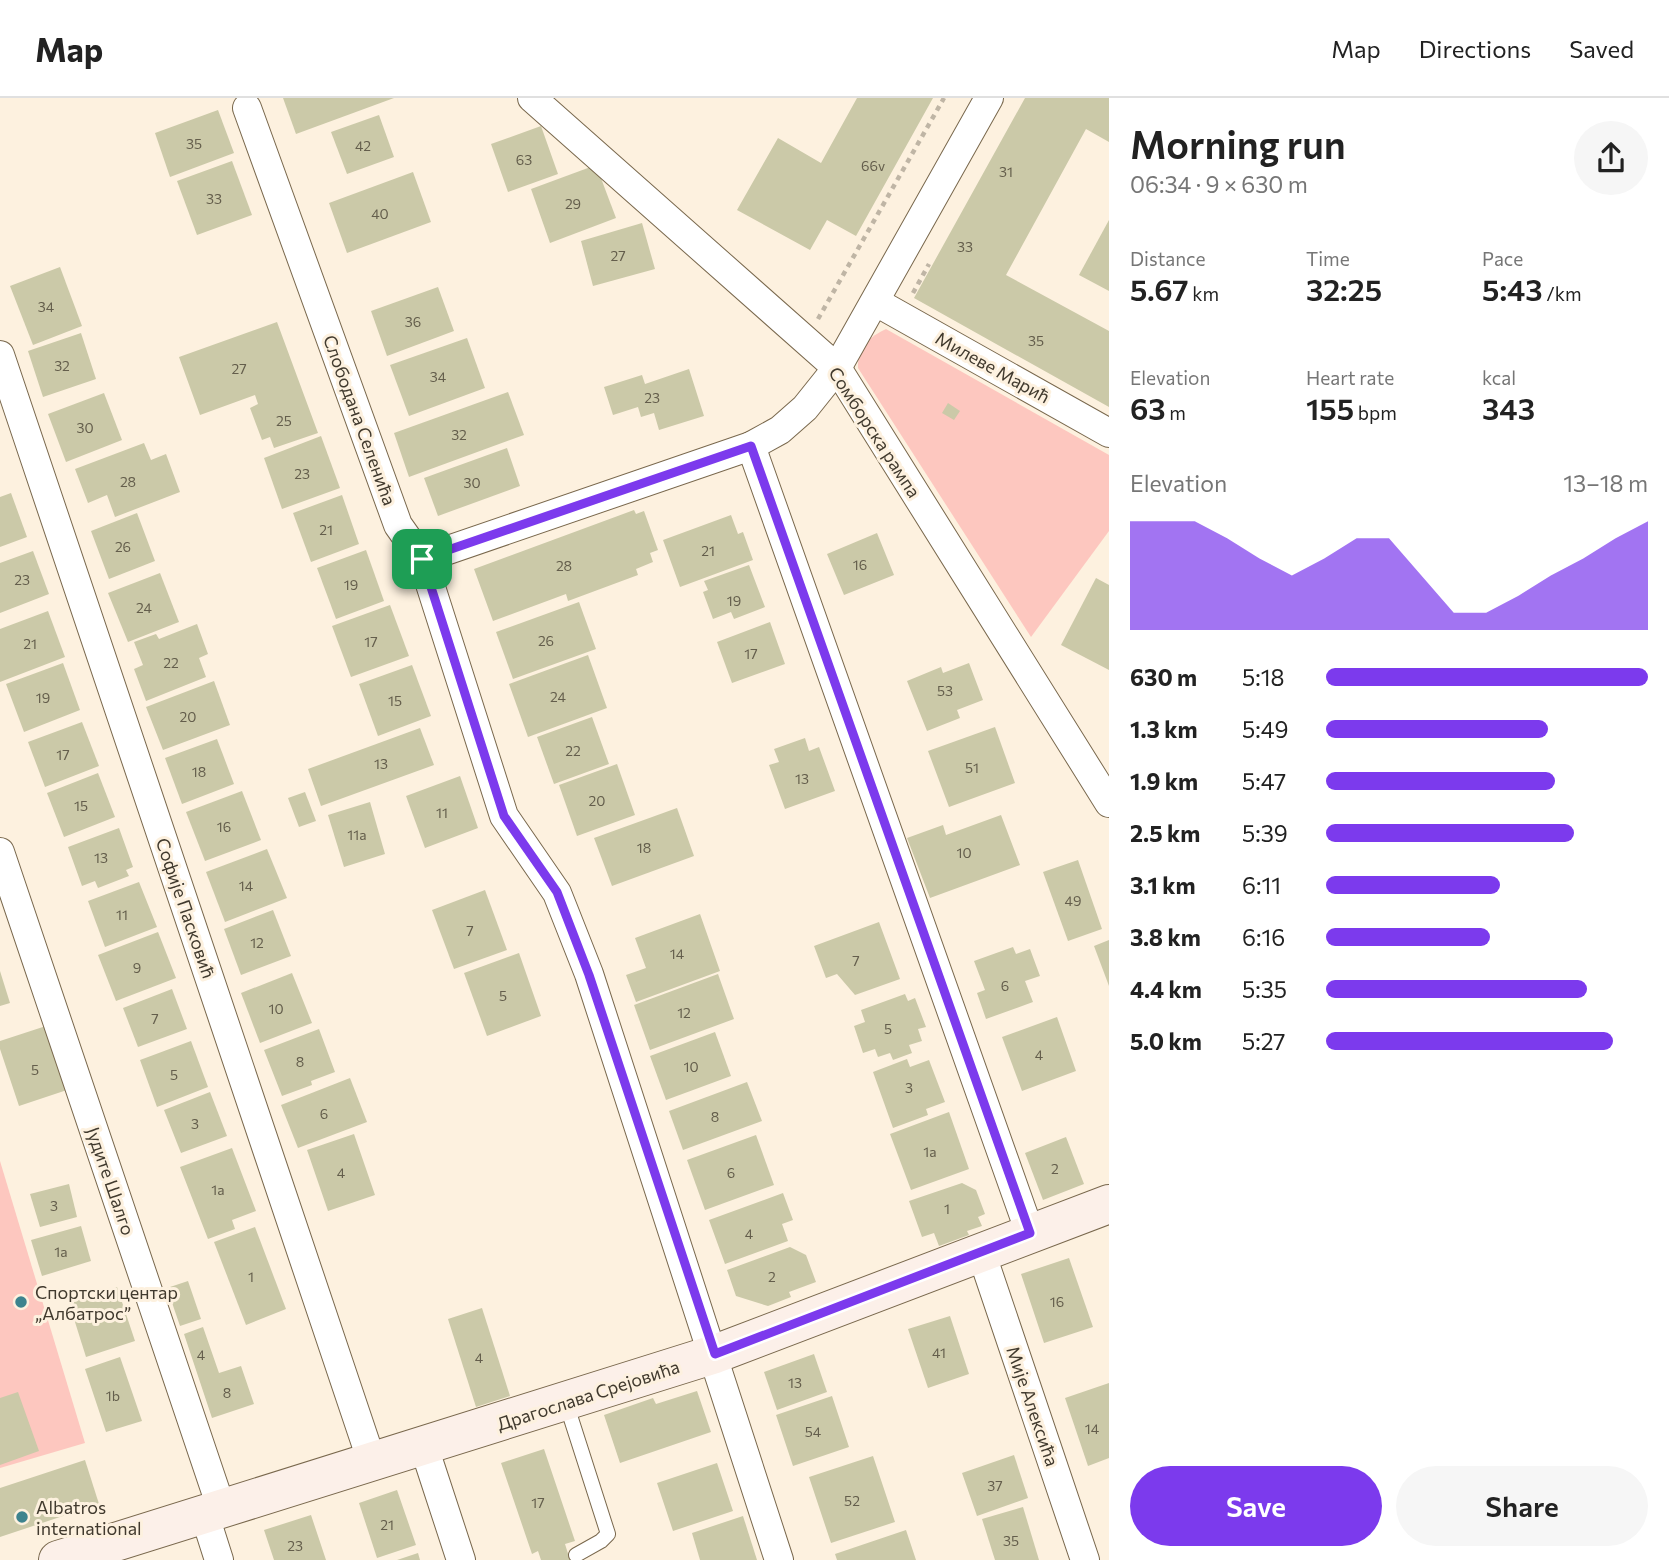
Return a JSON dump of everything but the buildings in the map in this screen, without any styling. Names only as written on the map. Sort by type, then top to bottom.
[{"type":"street","name":"Сомборска рампа","points":[[532,98],[837,368],[1105,784]]},
{"type":"street","points":[[422,559],[751,446],[780,430],[804,408],[837,368],[989,98]]},
{"type":"street","name":"Слободана Селенића","points":[[247,107],[398,525],[422,559],[504,816],[557,892],[589,975],[715,1354],[779,1560]]},
{"type":"street","name":"Милеве Марић","points":[[876,302],[1109,433]]},
{"type":"street","name":"Софије Пасковић","points":[[0,355],[372,1462]]},
{"type":"street","points":[[751,446],[1030,1233]]},
{"type":"street","name":"Јудите Шалго","points":[[0,852],[214,1513],[219,1560]]},
{"type":"street","name":"Драгослава Срејовића","points":[[58,1560],[715,1354],[1109,1204]]},
{"type":"street","name":"Мије Алексића","points":[[981,1252],[1085,1560]]},
{"type":"street","points":[[424,1447],[461,1560]]},
{"type":"lane","points":[[566,1402],[608,1534],[576,1555]]},
{"type":"path","points":[[807,340],[944,98]]},
{"type":"shaded area","points":[[886,329],[1109,455],[1109,531],[1031,637],[858,368],[865,344]]},
{"type":"shaded area","name":"Спортски центар „Албатрос”","points":[[0,1161],[85,1443],[0,1468]]},
{"type":"place","name":"Спортски центар „Албатрос”","points":[[21,1302]]},
{"type":"place","name":"Albatros international","points":[[22,1517]]},
{"type":"route","points":[[751,446],[1030,1233],[715,1354],[589,975],[557,892],[504,816],[422,559],[751,446]]}]
